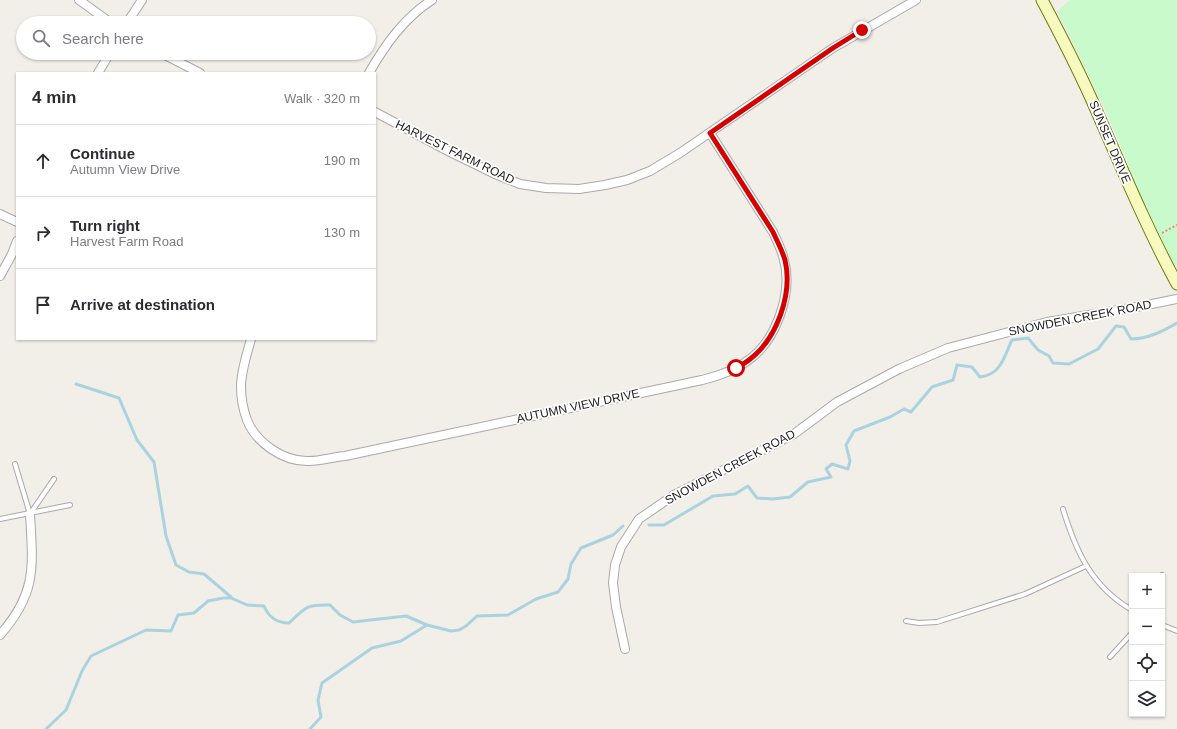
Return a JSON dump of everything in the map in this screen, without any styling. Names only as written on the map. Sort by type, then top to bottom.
[{"type":"street","points":[[79,0],[101,16]]},
{"type":"street","points":[[132,16],[142,0]]},
{"type":"street","points":[[369,72],[394,34],[432,0]]},
{"type":"street","name":"HARVEST FARM ROAD","points":[[376,113],[450,152],[495,174],[520,184],[546,188],[579,189],[605,185],[627,180],[650,171],[710,133],[833,48],[916,0]]},
{"type":"street","name":"SUNSET DRIVE","points":[[1042,0],[1065,43],[1153,238],[1177,284]]},
{"type":"street","points":[[99,72],[106,60]]},
{"type":"street","points":[[175,60],[198,72]]},
{"type":"street","name":"AUTUMN VIEW DRIVE","points":[[251,340],[241,385],[242,403],[247,420],[257,436],[270,449],[284,457],[298,461],[345,456],[721,375],[749,360],[760,349],[770,335],[779,318],[784,301],[786,273],[785,261],[781,248],[773,232],[710,133]]},
{"type":"street","points":[[0,214],[16,222]]},
{"type":"street","points":[[0,276],[16,244]]},
{"type":"street","name":"SNOWDEN CREEK ROAD","points":[[625,649],[616,607],[614,589],[615,565],[621,547],[639,519],[674,495],[794,434],[837,402],[899,369],[948,348],[1047,322],[1177,299]]},
{"type":"street","points":[[0,635],[21,607],[29,584],[33,558],[30,514]]},
{"type":"lane","points":[[15,464],[30,514]]},
{"type":"lane","points":[[30,514],[54,478]]},
{"type":"lane","points":[[0,519],[70,505]]},
{"type":"lane","points":[[1063,509],[1075,545],[1086,566],[1099,583],[1121,604],[1130,609]]},
{"type":"lane","points":[[906,621],[919,623],[937,622],[1025,594],[1086,566]]},
{"type":"lane","points":[[1165,626],[1177,631]]},
{"type":"lane","points":[[1110,657],[1129,636]]},
{"type":"path","points":[[1153,238],[1177,225]]},
{"type":"green space","points":[[1070,0],[1177,0],[1177,269],[1149,214],[1103,106],[1057,12]]},
{"type":"waterway","points":[[649,525],[664,525],[713,496],[735,494],[748,486],[757,498],[773,499],[790,497],[808,482],[831,477],[826,469],[832,464],[848,469],[850,461],[846,445],[854,431],[890,417],[904,409],[911,412],[932,387],[953,380],[957,365],[972,367],[980,377],[993,373],[1004,359],[1012,340],[1028,338],[1038,350],[1049,356],[1053,363],[1069,364],[1098,349],[1116,326],[1124,327],[1131,339],[1137,339],[1161,332],[1177,323]]},
{"type":"waterway","points":[[76,384],[119,398],[137,440],[154,462],[166,536],[176,565],[189,572],[204,574],[231,597]]},
{"type":"waterway","points":[[46,729],[66,710],[82,671],[91,656],[146,630],[171,631],[178,615],[194,613],[208,601],[231,598],[247,605],[264,606],[271,617],[277,621],[285,623],[289,623],[306,608],[316,605],[330,605],[340,615],[353,622],[406,616],[427,625],[451,631],[459,630],[477,616],[508,615],[536,599],[558,592],[568,579],[571,564],[581,548],[613,535],[623,526]]},
{"type":"waterway","points":[[310,729],[321,717],[318,700],[322,683],[372,648],[401,641],[427,625]]},
{"type":"route","points":[[736,368],[749,360],[760,349],[770,335],[779,318],[786,288],[785,261],[781,248],[773,232],[710,133],[833,48],[862,30]]}]
